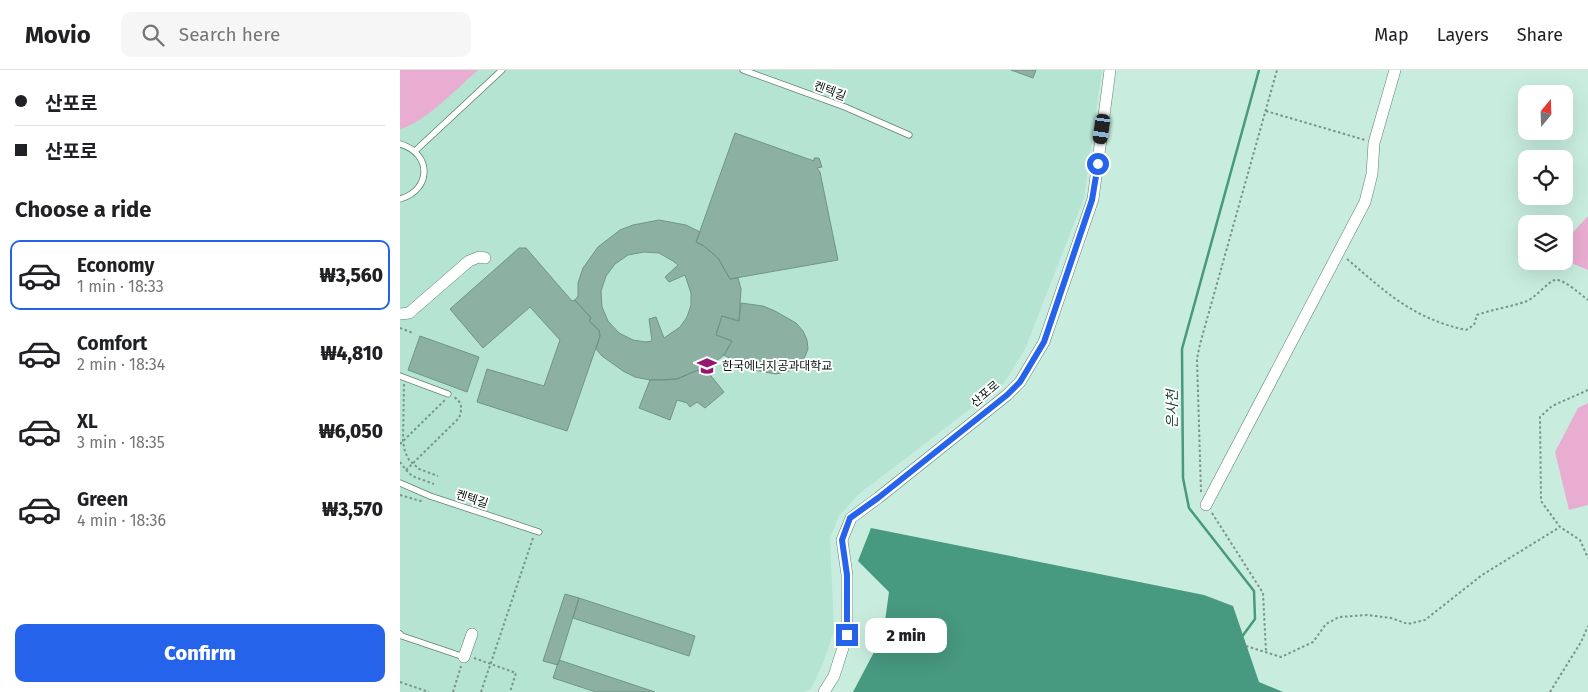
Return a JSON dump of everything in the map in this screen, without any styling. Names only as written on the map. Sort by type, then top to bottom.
[{"type":"street","name":"산포로","points":[[824,692],[834,676],[847,635],[847,575],[842,540],[850,518],[878,498],[1007,395],[1020,382],[1044,342],[1092,200],[1110,70]]},
{"type":"street","points":[[1206,506],[1365,202],[1372,174],[1374,143],[1394,70]]},
{"type":"street","points":[[400,314],[409,313],[469,261],[479,257],[485,258]]},
{"type":"street","points":[[466,659],[472,634]]},
{"type":"lane","points":[[415,151],[502,70]]},
{"type":"lane","name":"켄텍길","points":[[743,70],[909,134]]},
{"type":"lane","points":[[400,144],[408,146],[415,151],[421,158],[424,166],[422,184],[409,196],[400,199]]},
{"type":"lane","points":[[400,376],[448,394]]},
{"type":"lane","name":"켄텍길","points":[[400,483],[430,496],[539,532]]},
{"type":"lane","points":[[400,634],[466,659]]},
{"type":"path","points":[[1266,652],[1263,592],[1206,506],[1199,487],[1201,457],[1197,360],[1277,70]]},
{"type":"path","points":[[1265,111],[1374,143]]},
{"type":"path","points":[[1338,251],[1399,303],[1440,324],[1466,330],[1474,325],[1477,315],[1526,301],[1538,295],[1553,280],[1568,285],[1588,300]]},
{"type":"path","points":[[400,328],[413,333]]},
{"type":"path","points":[[404,384],[403,441],[405,452],[419,469],[438,476]]},
{"type":"path","points":[[1588,390],[1552,406],[1540,417],[1541,501],[1560,527],[1580,540],[1588,558]]},
{"type":"path","points":[[400,444],[450,395],[460,401],[462,408],[459,418],[406,470]]},
{"type":"path","points":[[400,462],[412,476],[434,484]]},
{"type":"path","points":[[400,495],[426,503]]},
{"type":"path","points":[[1246,646],[1281,656],[1313,642],[1326,624],[1339,617],[1367,615],[1391,618],[1408,624],[1425,620],[1482,575],[1560,527]]},
{"type":"path","points":[[481,692],[533,538]]},
{"type":"path","points":[[1550,692],[1581,642],[1588,626]]},
{"type":"path","points":[[453,692],[466,659],[516,672],[510,692]]},
{"type":"path","points":[[400,682],[429,692]]},
{"type":"shaded area","name":"한국에너지공과대학교","points":[[400,70],[1102,70],[1084,198],[1025,349],[1004,383],[859,494],[839,516],[830,538],[834,631],[823,663],[811,689],[804,692],[400,692]]},
{"type":"shaded area","points":[[400,70],[478,70],[420,120],[400,129]]},
{"type":"shaded area","points":[[1588,216],[1588,270],[1573,264],[1573,232]]},
{"type":"shaded area","points":[[1588,403],[1588,505],[1569,510],[1555,452],[1578,408]]},
{"type":"shaded area","points":[[871,528],[1204,595],[1233,606],[1259,682],[1283,692],[853,692],[883,635],[889,592],[858,561]]},
{"type":"building","points":[[1011,70],[1036,70],[1033,78]]},
{"type":"building","points":[[735,133],[814,161],[814,158],[819,158],[822,167],[817,168],[820,172],[838,260],[730,279],[718,258],[696,242]]},
{"type":"building","points":[[659,220],[686,225],[700,232],[696,242],[718,258],[730,279],[738,278],[741,289],[739,321],[722,316],[716,335],[732,341],[724,355],[701,373],[698,370],[677,379],[665,380],[635,377],[602,356],[596,349],[600,336],[599,330],[589,321],[591,318],[575,300],[578,296],[578,283],[583,268],[598,247],[620,230],[633,225]],"holes":[[[644,252],[659,253],[678,265],[665,277],[669,282],[685,275],[691,293],[691,305],[687,317],[680,327],[664,338],[656,317],[649,319],[652,341],[633,340],[619,333],[608,321],[602,307],[601,291],[606,276],[615,264],[628,255]]]},
{"type":"building","points":[[519,248],[526,248],[572,301],[575,300],[591,318],[589,321],[599,330],[600,336],[567,431],[477,402],[487,369],[544,386],[560,340],[530,307],[483,348],[450,309]]},
{"type":"building","points":[[741,303],[763,306],[796,323],[803,331],[808,349],[799,365],[789,371],[776,374],[749,369],[724,355],[732,341],[716,335],[722,316],[739,321]]},
{"type":"building","points":[[420,336],[479,357],[467,392],[408,370]]},
{"type":"building","points":[[698,370],[701,375],[707,371],[724,392],[705,408],[697,402],[690,407],[687,403],[677,400],[670,420],[639,408],[650,380],[677,379]]},
{"type":"building","points":[[565,594],[579,598],[558,665],[543,661]]},
{"type":"building","points":[[579,598],[695,636],[689,656],[573,618]]},
{"type":"building","points":[[559,660],[655,692],[596,692],[553,678]]},
{"type":"waterway","name":"은사천","points":[[1241,638],[1255,619],[1254,591],[1189,508],[1183,478],[1182,349],[1259,70]]},
{"type":"place","name":"한국에너지공과대학교","points":[[707,366]]},
{"type":"route","points":[[847,635],[847,575],[842,540],[850,518],[878,498],[1007,395],[1020,382],[1037,356],[1052,320],[1092,200],[1098,164]]}]
